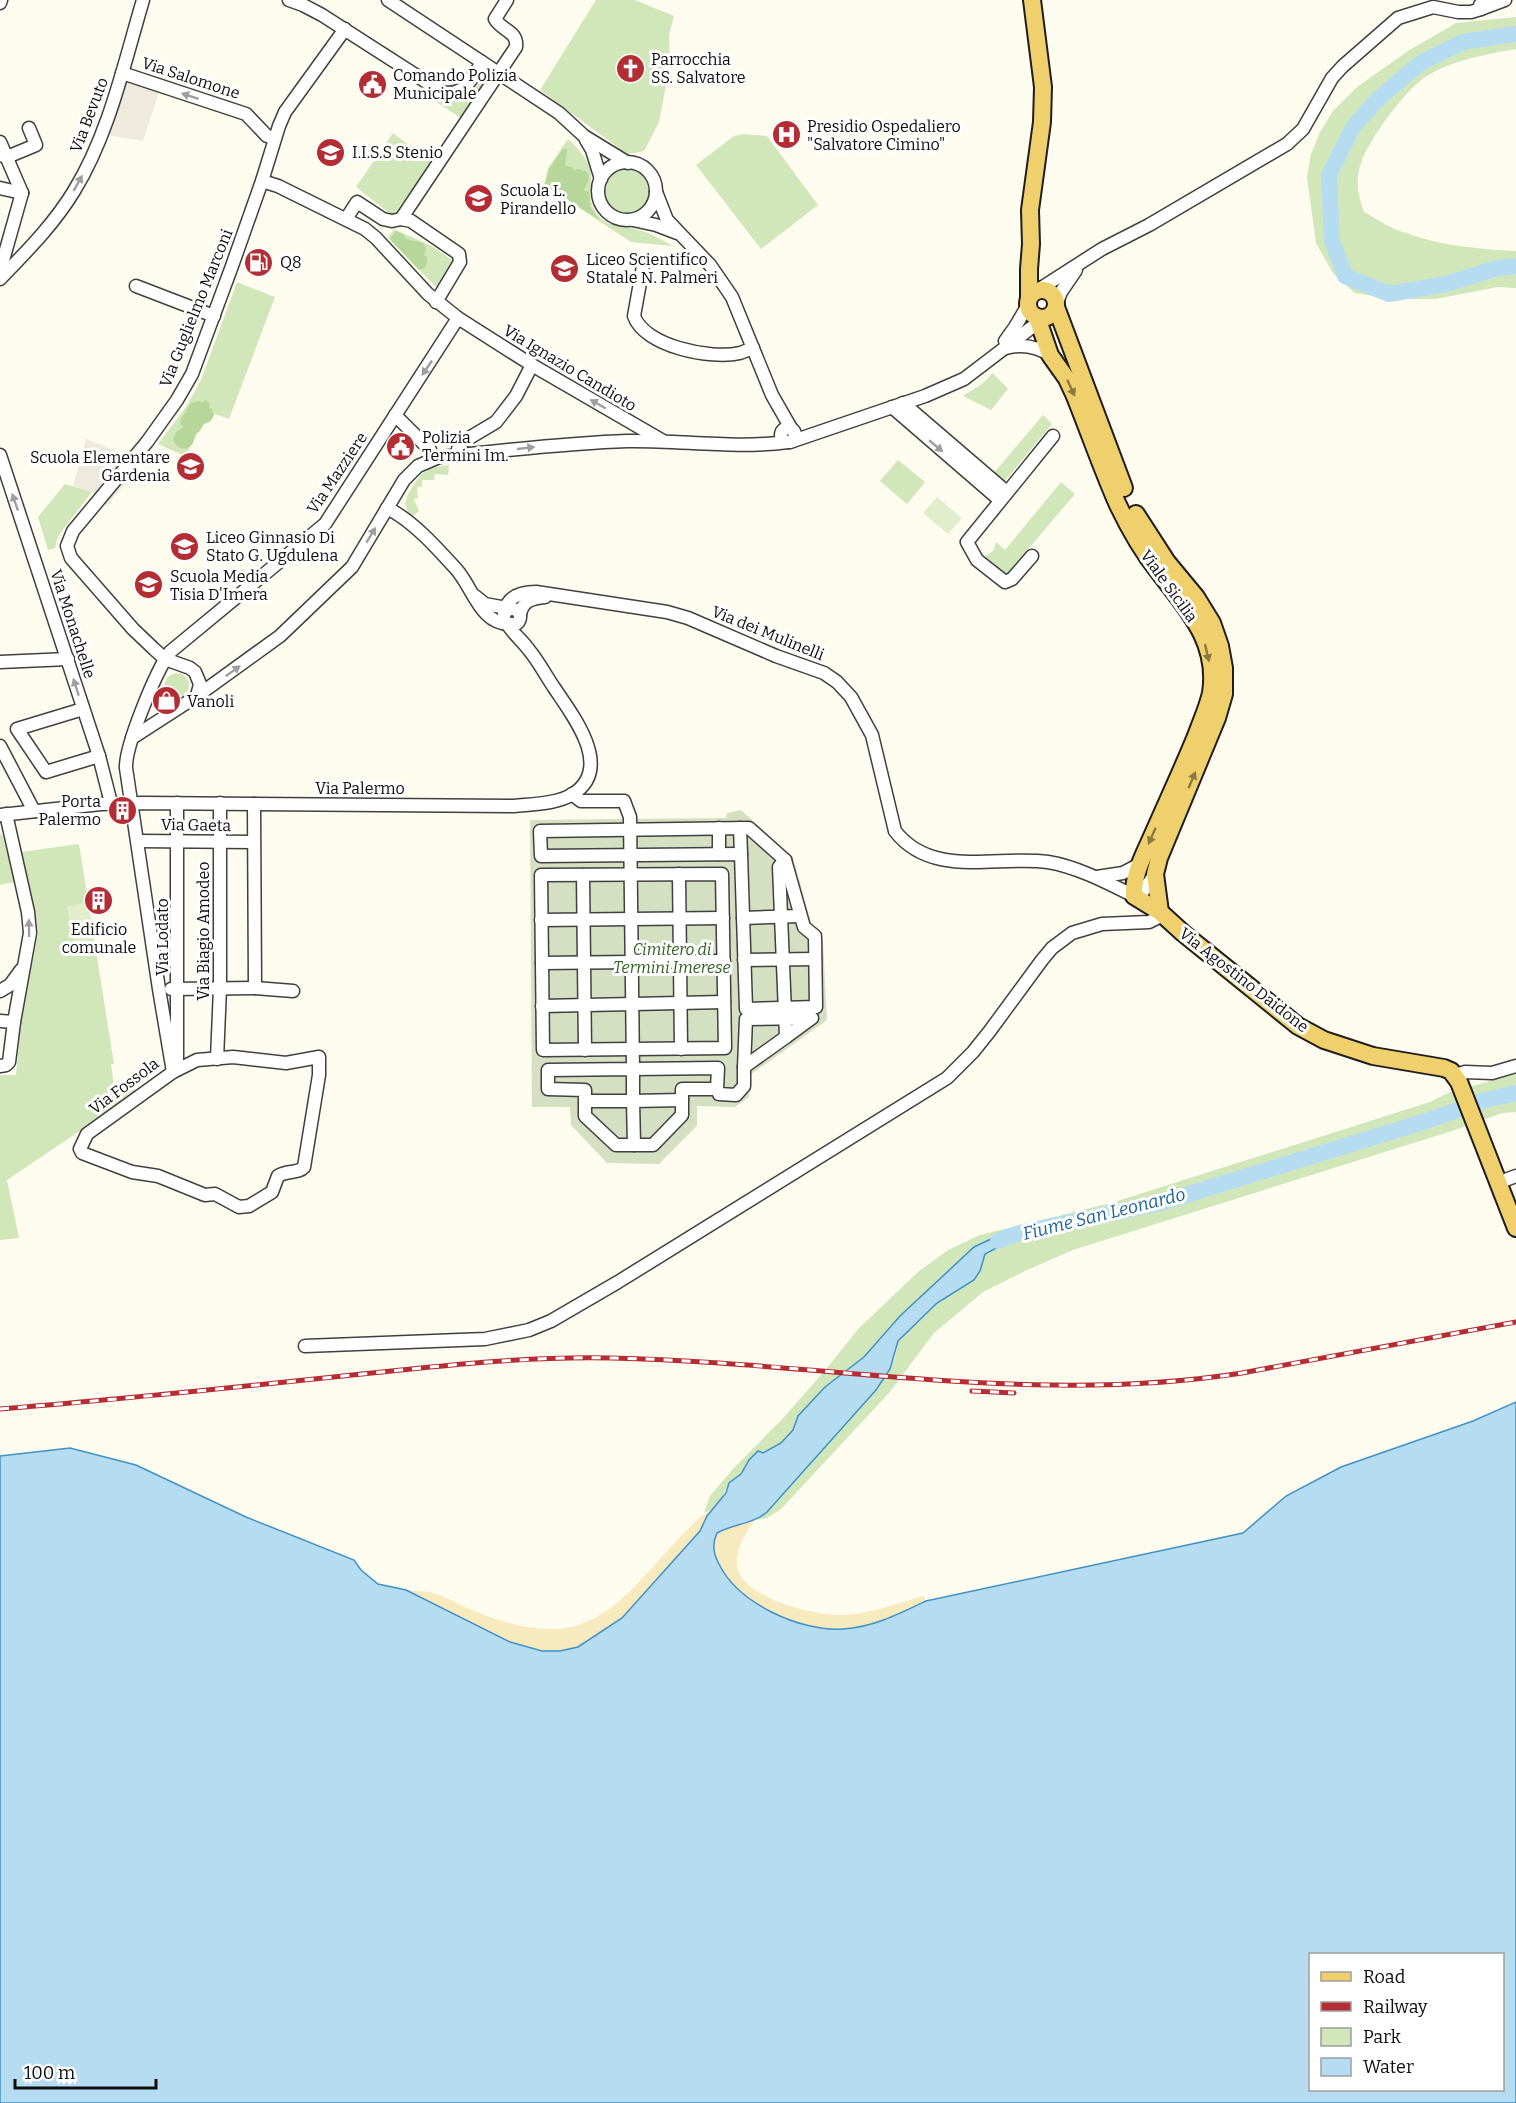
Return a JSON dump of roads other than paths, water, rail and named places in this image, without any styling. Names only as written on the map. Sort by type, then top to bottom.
[{"type":"main road","points":[[1032,0],[1043,87],[1030,210],[1029,269],[1043,304]]},
{"type":"main road","name":"Viale Sicilia","points":[[1043,304],[1050,355],[1067,379],[1074,394],[1118,504],[1158,571],[1186,605],[1200,628],[1209,659],[1211,692],[1205,712],[1135,875],[1134,896]]},
{"type":"main road","name":"Viale Sicilia","points":[[1043,304],[1128,499],[1167,562],[1197,597],[1212,623],[1220,646],[1224,668],[1224,694],[1155,874]]},
{"type":"main road","points":[[1155,874],[1160,912]]},
{"type":"main road","name":"Via Agostino Daidone","points":[[1134,896],[1160,912],[1298,1026],[1324,1040],[1372,1056],[1444,1068],[1457,1079]]},
{"type":"main road","points":[[1457,1079],[1516,1228]]},
{"type":"street","name":"Via Bevuto","points":[[0,279],[45,231],[82,177],[101,134],[143,0]]},
{"type":"street","points":[[289,0],[303,4],[345,29],[442,92],[450,94],[464,90],[482,62]]},
{"type":"street","points":[[388,0],[559,113],[584,136],[628,163],[647,171],[654,182],[667,220],[710,265],[732,297],[788,435]]},
{"type":"street","points":[[401,219],[513,52],[517,43],[514,34],[498,24],[495,19],[507,0]]},
{"type":"street","points":[[132,738],[197,696],[280,636],[348,572],[404,480],[418,466],[433,459],[457,455],[628,441],[750,445],[788,435],[831,428],[964,379],[997,353],[1083,261],[1268,157],[1287,144],[1303,129],[1332,78],[1398,18],[1433,7],[1464,12],[1483,4],[1505,0]]},
{"type":"street","name":"Via Guglielmo Marconi","points":[[165,659],[133,629],[71,558],[67,546],[73,531],[147,442],[177,400],[192,374],[285,112],[345,29]]},
{"type":"street","name":"Via Salomone","points":[[122,73],[246,114],[267,136],[275,138]]},
{"type":"street","points":[[3,156],[36,146],[29,128]]},
{"type":"street","points":[[584,136],[592,150],[601,179],[599,196],[601,204],[613,217],[656,225],[680,234]]},
{"type":"street","points":[[0,142],[3,156],[22,193],[2,254],[0,271]]},
{"type":"street","points":[[601,179],[612,167],[628,163]]},
{"type":"street","name":"Via Ignazio Candioto","points":[[262,181],[278,186],[346,219],[371,234],[436,302],[458,318],[532,365],[667,442]]},
{"type":"street","points":[[0,188],[22,193]]},
{"type":"street","points":[[630,220],[638,218],[651,208],[656,192]]},
{"type":"street","points":[[346,219],[357,202],[383,219],[411,221],[460,256],[459,265],[436,302]]},
{"type":"street","points":[[0,219],[14,222]]},
{"type":"street","points":[[2,254],[20,258]]},
{"type":"street","points":[[997,353],[1015,327],[1068,280],[1083,261]]},
{"type":"street","points":[[643,266],[634,316],[641,329],[672,346],[688,351],[738,354],[753,348]]},
{"type":"street","points":[[136,286],[214,316]]},
{"type":"street","name":"Via Mazziere","points":[[133,803],[126,758],[142,712],[165,659],[170,652],[325,524],[458,318]]},
{"type":"street","points":[[997,353],[1015,346],[1028,346],[1050,355]]},
{"type":"street","points":[[457,455],[459,444],[496,423],[516,396],[532,365]]},
{"type":"street","points":[[897,405],[1002,488],[1004,491],[1002,496]]},
{"type":"street","points":[[395,415],[402,419],[430,450],[433,459]]},
{"type":"street","points":[[628,441],[633,440],[637,435],[637,430],[632,424]]},
{"type":"street","points":[[1032,556],[1012,579],[1005,582],[977,560],[968,545],[968,540],[1053,436]]},
{"type":"street","name":"Via Monachelle","points":[[0,455],[68,659],[110,798]]},
{"type":"street","points":[[387,508],[401,514],[458,571],[472,595],[511,617]]},
{"type":"street","name":"Via dei Mulinelli","points":[[511,617],[530,600],[555,595],[678,615],[776,656],[824,673],[837,682],[851,697],[872,735],[895,831],[903,842],[931,857],[957,862],[1025,860],[1051,862],[1097,877],[1134,896]]},
{"type":"street","name":"Via Palermo","points":[[110,798],[133,803],[514,806],[560,799],[572,794],[582,786],[590,768],[590,754],[577,722],[511,617]]},
{"type":"street","points":[[0,662],[68,659]]},
{"type":"street","points":[[165,659],[195,672],[200,684],[197,696]]},
{"type":"street","points":[[83,709],[17,729],[46,772],[99,756]]},
{"type":"street","points":[[142,712],[141,719],[144,723],[154,725]]},
{"type":"street","points":[[0,746],[34,811]]},
{"type":"street","points":[[2,1066],[9,1062],[30,933],[28,912],[3,815],[110,798],[130,788]]},
{"type":"street","points":[[572,794],[580,801],[624,801],[630,817],[634,1145]]},
{"type":"street","name":"Via Fossola","points":[[133,803],[159,989],[175,1071],[87,1134],[80,1149],[82,1153],[132,1172],[158,1176],[205,1195],[215,1194],[243,1207],[272,1192],[278,1176],[287,1172],[300,1171],[304,1167],[320,1075],[319,1057],[286,1063],[233,1057],[217,1059]]},
{"type":"street","name":"Via Lodato","points":[[175,1071],[178,988],[177,803]]},
{"type":"street","name":"Via Biagio Amodeo","points":[[217,1059],[220,988],[220,803]]},
{"type":"street","points":[[254,804],[255,988]]},
{"type":"street","points":[[719,828],[719,854]]},
{"type":"street","points":[[741,828],[746,1009],[812,1018],[744,1067]]},
{"type":"street","points":[[717,1089],[681,1089],[682,1115],[653,1145],[616,1145],[585,1116],[585,1090],[548,1089],[548,1070],[718,1068],[717,1089],[719,1094],[736,1095],[744,1086],[746,1019],[816,1007],[815,936],[804,927],[785,860],[749,828],[540,831],[541,856],[741,854]]},
{"type":"street","name":"Via Gaeta","points":[[138,841],[253,843]]},
{"type":"street","points":[[785,860],[779,867],[786,1037]]},
{"type":"street","points":[[1097,877],[1123,873],[1140,864]]},
{"type":"street","points":[[679,874],[681,1049]]},
{"type":"street","points":[[722,874],[725,1048],[543,1050],[541,875],[631,875],[722,874]]},
{"type":"street","points":[[1134,896],[1144,890],[1155,874]]},
{"type":"street","points":[[583,875],[585,1050]]},
{"type":"street","points":[[305,1346],[485,1340],[529,1330],[551,1321],[638,1270],[947,1078],[973,1052],[1052,948],[1072,933],[1102,924],[1149,922],[1157,918],[1160,912]]},
{"type":"street","points":[[743,918],[800,916]]},
{"type":"street","points":[[541,920],[723,918]]},
{"type":"street","points":[[744,960],[815,959]]},
{"type":"street","points":[[542,963],[724,961]]},
{"type":"street","points":[[0,991],[10,985],[23,966]]},
{"type":"street","points":[[159,989],[255,988],[293,991]]},
{"type":"street","points":[[542,1006],[724,1002]]},
{"type":"street","points":[[0,1021],[14,1022]]},
{"type":"street","points":[[175,1071],[197,1060],[217,1059]]},
{"type":"street","points":[[1457,1079],[1465,1072],[1492,1073],[1516,1066]]},
{"type":"street","points":[[585,1101],[682,1100]]},
{"type":"street","points":[[1497,1183],[1516,1176]]},
{"type":"water","points":[[1008,1231],[1019,1233],[1012,1240],[985,1254],[980,1271],[974,1280],[937,1303],[898,1341],[890,1369],[876,1390],[767,1512],[756,1519],[717,1533],[714,1541],[715,1556],[728,1578],[740,1591],[772,1612],[808,1626],[843,1629],[865,1626],[926,1601],[1243,1533],[1286,1496],[1341,1467],[1473,1421],[1516,1402],[1516,2103],[0,2103],[0,1456],[70,1448],[136,1465],[246,1517],[354,1560],[361,1570],[378,1584],[406,1590],[510,1642],[542,1651],[560,1651],[578,1647],[622,1618],[700,1531],[707,1516],[726,1493],[729,1483],[741,1474],[749,1460],[758,1451],[763,1453],[781,1443],[793,1430],[798,1416],[825,1387],[864,1357],[900,1316],[974,1247]]},
{"type":"waterway","name":"Fiume San Leonardo","points":[[1516,34],[1463,42],[1419,64],[1379,98],[1353,127],[1329,175],[1332,241],[1345,276],[1389,294],[1446,284],[1494,269],[1516,266]]},
{"type":"waterway","name":"Fiume San Leonardo","points":[[998,1241],[1019,1233],[1160,1203],[1426,1121],[1486,1100],[1516,1093]]},
{"type":"railway","points":[[0,1409],[443,1366],[511,1360],[578,1358],[690,1361],[1006,1384],[1084,1385],[1163,1382],[1242,1373],[1516,1322]]},
{"type":"railway","points":[[972,1391],[1014,1393]]},
{"type":"place","name":"Parrocchia SS. Salvatore","points":[[630,68]]},
{"type":"place","name":"Comando Polizia Municipale","points":[[372,84]]},
{"type":"place","name":"Presidio Ospedaliero \"Salvatore Cimino\"","points":[[786,135]]},
{"type":"place","name":"I.I.S.S Stenio","points":[[331,152]]},
{"type":"place","name":"Scuola L. Pirandello","points":[[479,199]]},
{"type":"place","name":"Q8","points":[[259,262]]},
{"type":"place","name":"Liceo Scientifico Statale N. Palmeri","points":[[565,268]]},
{"type":"place","name":"Polizia Termini Im.","points":[[401,446]]},
{"type":"place","name":"Scuola Elementare Gardenia","points":[[191,466]]},
{"type":"place","name":"Liceo Ginnasio Di Stato G. Ugdulena","points":[[185,546]]},
{"type":"place","name":"Scuola Media Tisia D'Imera","points":[[149,585]]},
{"type":"place","name":"Vanoli","points":[[166,701]]},
{"type":"place","name":"Porta Palermo","points":[[122,810]]},
{"type":"place","name":"Edificio comunale","points":[[99,901]]},
{"type":"park label","name":"Cimitero di Termini Imerese","points":[[672,958]]}]
